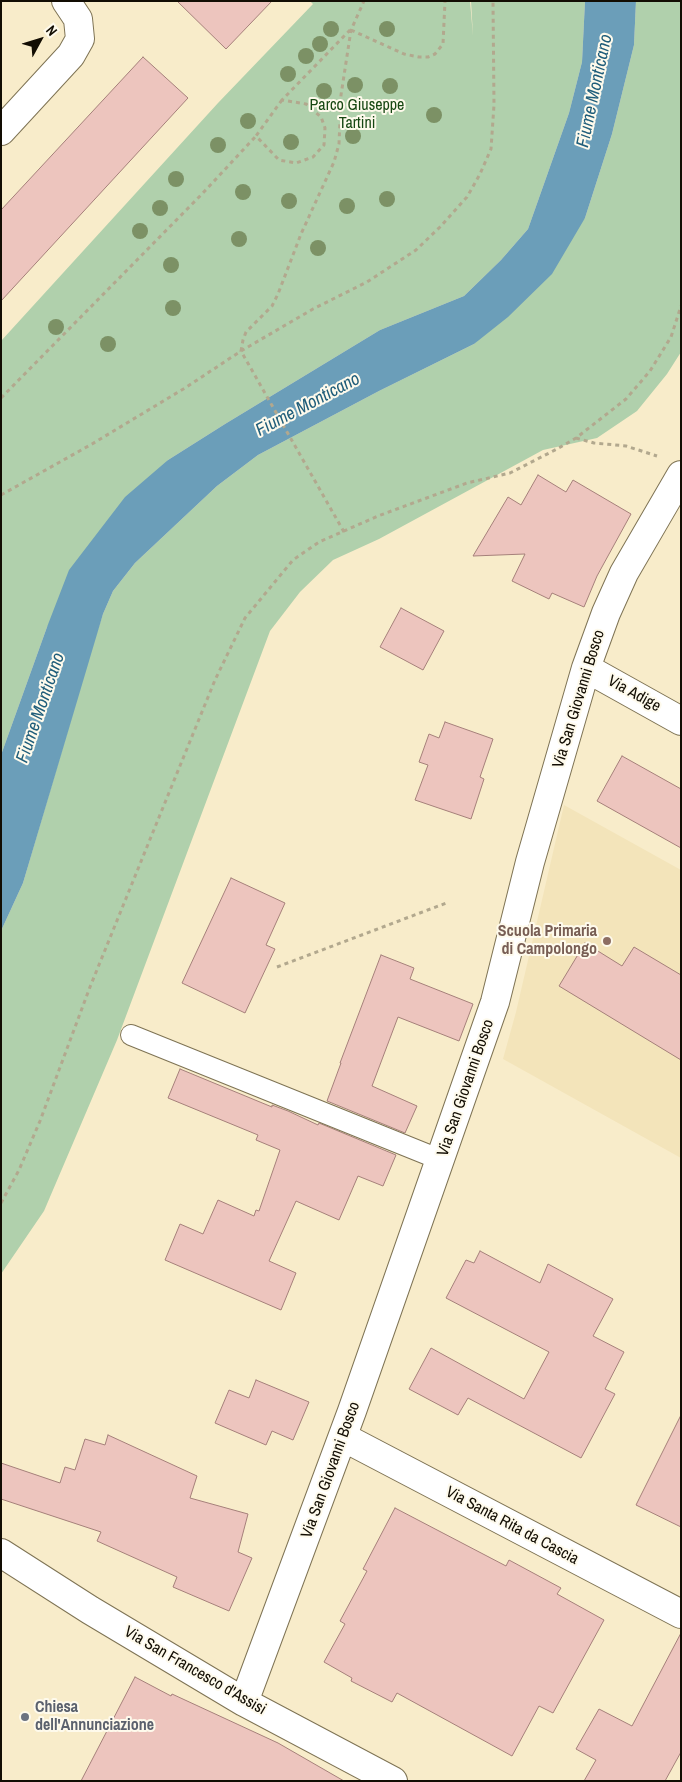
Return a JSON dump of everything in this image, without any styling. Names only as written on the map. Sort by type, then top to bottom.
[{"type":"street","points":[[1,131],[71,55],[80,39],[78,18],[66,1]]},
{"type":"street","name":"Via San Giovanni Bosco","points":[[244,1702],[343,1437],[495,1002],[530,862],[586,668],[606,613],[672,466]]},
{"type":"street","name":"Via Adige","points":[[586,668],[681,721]]},
{"type":"street","name":"Via Santa Rita da Cascia","points":[[343,1437],[681,1614]]},
{"type":"street","name":"Via San Francesco d'Assisi","points":[[1,1553],[90,1610],[244,1702],[393,1781]]},
{"type":"lane","points":[[131,1035],[441,1160]]},
{"type":"path","points":[[344,532],[242,351],[246,332],[272,306],[278,294],[301,234],[334,162],[339,144],[341,95],[351,30],[364,1]]},
{"type":"path","points":[[351,30],[404,54],[428,57],[435,54],[443,44],[445,1]]},
{"type":"path","points":[[1,495],[92,444],[313,309],[367,282],[416,250],[440,227],[467,197],[480,174],[490,149],[494,105],[493,1]]},
{"type":"path","points":[[1,398],[202,194],[256,136],[282,100],[351,30]]},
{"type":"path","points":[[256,136],[279,160],[296,163],[314,157],[324,146],[326,128],[321,117],[306,104],[282,100]]},
{"type":"path","points":[[1,1202],[19,1170],[40,1121],[90,987],[216,680],[239,630],[251,611],[293,560],[319,542],[378,516],[467,483],[510,473],[576,438],[626,400],[650,371],[671,337],[681,306]]},
{"type":"path","points":[[576,438],[594,443],[626,446],[672,466]]},
{"type":"path","points":[[277,967],[449,902]]},
{"type":"shaded area","name":"Scuola Primaria di Campolongo","points":[[564,805],[681,870],[681,1158],[503,1059],[516,1012]]},
{"type":"green space","name":"Parco Giuseppe Tartini","points":[[310,1],[470,1],[473,36],[471,1],[585,1],[582,62],[569,113],[528,229],[501,260],[464,296],[380,330],[168,460],[47,627],[1,755],[1,341],[218,103],[313,4]]},
{"type":"green space","points":[[636,1],[681,1],[681,352],[667,374],[637,411],[597,438],[543,450],[379,539],[333,560],[300,592],[270,631],[117,1040],[44,1211],[1,1274],[1,931],[23,883],[94,641],[113,591],[135,563],[217,486],[258,455],[379,391],[474,344],[585,218],[612,134],[634,45]]},
{"type":"water","name":"Fiume Monticano","points":[[585,1],[636,1],[634,45],[612,134],[585,218],[552,274],[508,317],[474,344],[379,391],[258,455],[217,486],[135,563],[113,591],[103,614],[23,883],[1,931],[1,755],[69,570],[125,497],[168,460],[380,330],[464,296],[501,260],[528,229],[569,113],[582,62]]},
{"type":"building","points":[[177,1],[272,1],[226,49]]},
{"type":"building","points":[[143,57],[188,98],[1,301],[1,210]]},
{"type":"building","points":[[538,475],[566,492],[573,480],[631,514],[597,576],[584,607],[552,593],[549,599],[512,581],[525,554],[473,556],[508,497],[521,505]]},
{"type":"building","points":[[401,608],[444,631],[423,670],[380,647]]},
{"type":"building","points":[[445,722],[493,739],[480,777],[484,779],[471,819],[415,800],[428,765],[419,762],[429,734],[439,738]]},
{"type":"building","points":[[622,756],[681,789],[681,848],[597,801]]},
{"type":"building","points":[[231,878],[285,903],[266,945],[275,949],[245,1013],[182,983]]},
{"type":"building","points":[[585,943],[622,966],[634,947],[681,975],[681,1060],[559,986]]},
{"type":"building","points":[[381,955],[414,968],[410,979],[473,1004],[459,1041],[398,1017],[372,1086],[417,1106],[405,1133],[327,1101]]},
{"type":"building","points":[[180,1069],[396,1155],[383,1186],[358,1176],[339,1220],[296,1201],[269,1261],[296,1273],[281,1310],[165,1260],[180,1224],[203,1234],[218,1200],[254,1216],[256,1210],[259,1211],[280,1150],[256,1140],[258,1135],[168,1098]]},
{"type":"building","points":[[480,1251],[540,1283],[548,1264],[613,1299],[593,1336],[624,1352],[605,1389],[615,1394],[581,1458],[468,1398],[458,1415],[409,1389],[431,1348],[524,1399],[549,1352],[446,1298],[466,1260],[474,1263]]},
{"type":"building","points":[[256,1380],[309,1402],[293,1440],[272,1431],[266,1445],[215,1423],[229,1390],[249,1398]]},
{"type":"building","points":[[681,1415],[681,1527],[636,1505]]},
{"type":"building","points":[[108,1435],[197,1476],[190,1498],[248,1514],[238,1552],[252,1558],[229,1611],[173,1587],[177,1577],[97,1541],[101,1532],[1,1499],[1,1463],[60,1483],[65,1467],[75,1470],[85,1439],[105,1445]]},
{"type":"building","points":[[395,1508],[506,1566],[509,1560],[561,1588],[557,1594],[604,1620],[553,1713],[539,1706],[512,1756],[397,1693],[392,1702],[351,1681],[352,1678],[324,1662],[345,1624],[340,1621],[367,1571],[363,1569]]},
{"type":"building","points":[[681,1633],[681,1752],[665,1781],[584,1781],[596,1760],[576,1749],[599,1709],[632,1726]]},
{"type":"building","points":[[135,1677],[171,1696],[172,1694],[278,1743],[344,1781],[81,1781]]},
{"type":"place","name":"Scuola Primaria di Campolongo","points":[[607,941]]},
{"type":"place","name":"Chiesa dell'Annunciazione","points":[[25,1717]]}]
